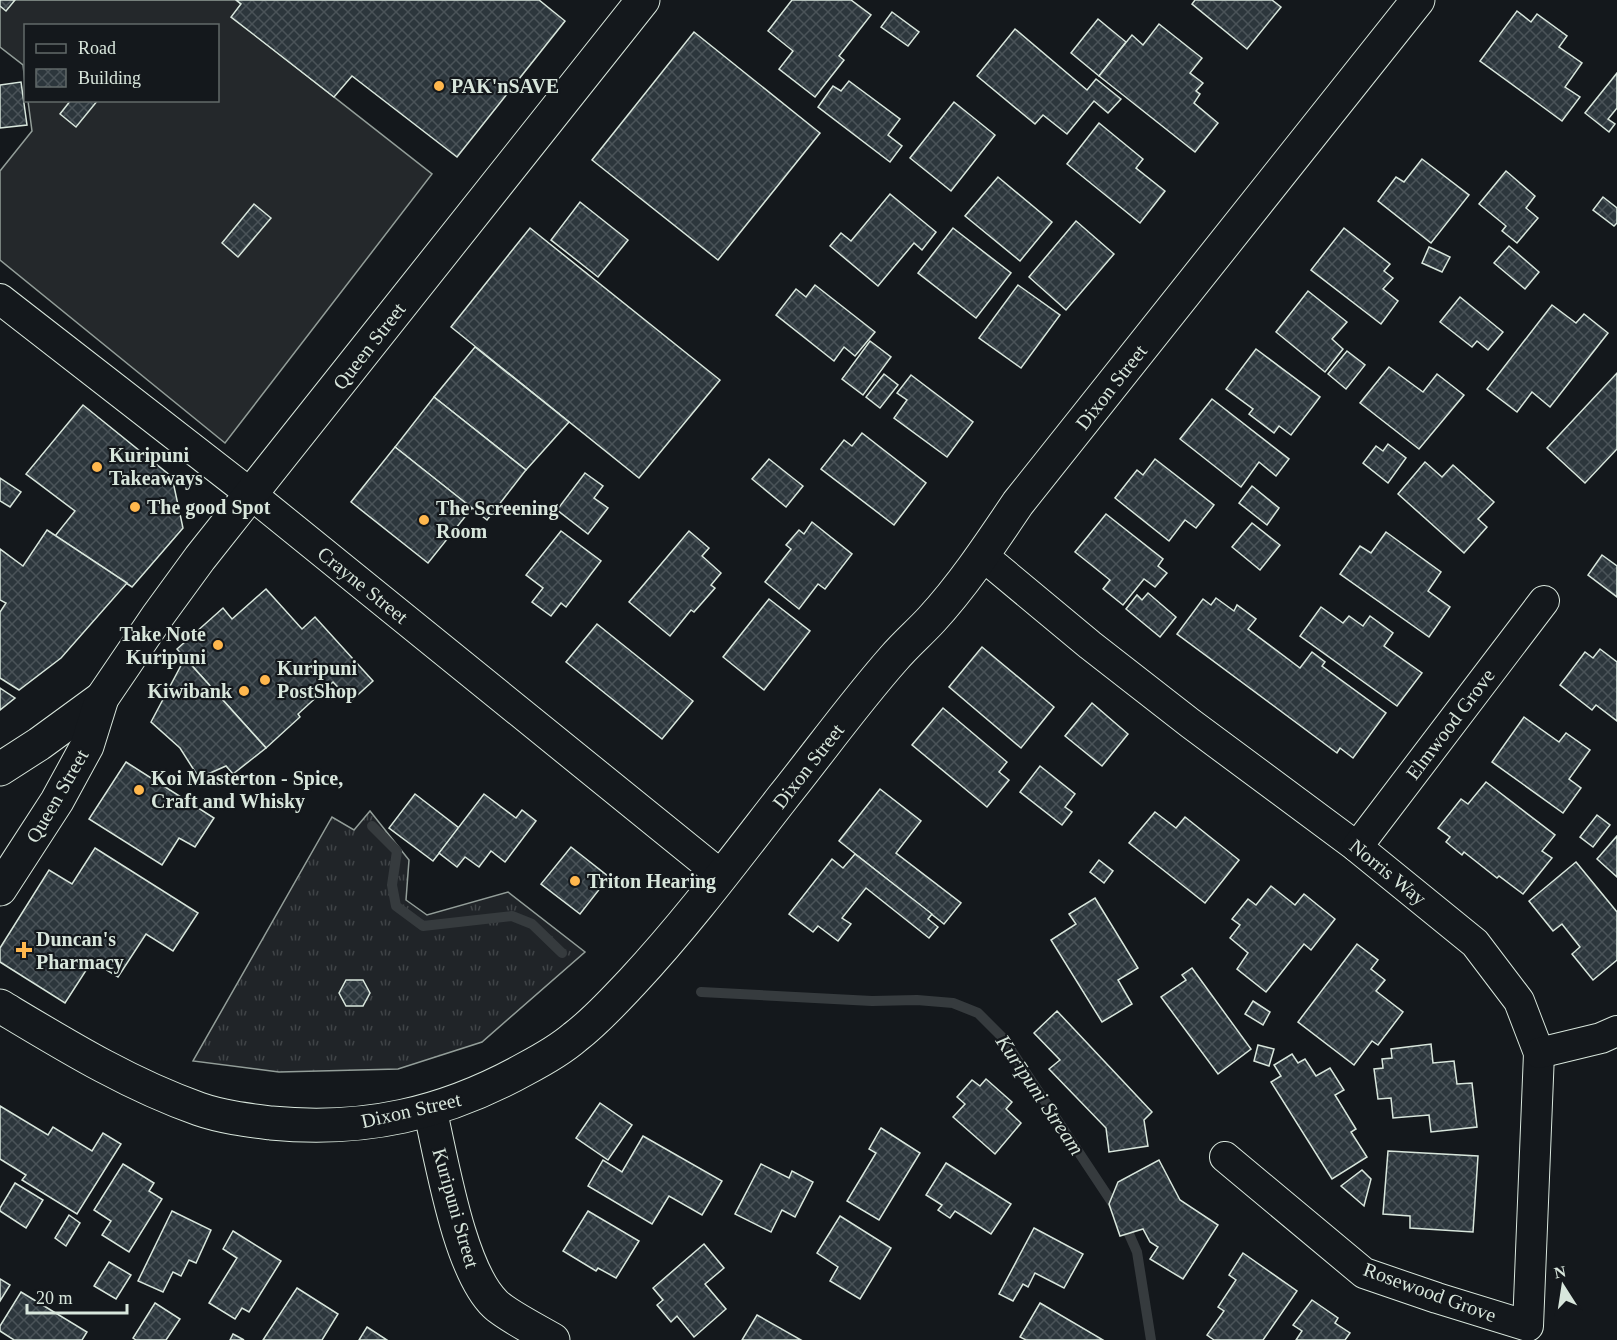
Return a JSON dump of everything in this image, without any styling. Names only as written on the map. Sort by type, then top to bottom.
[{"type":"main road","name":"Queen Street","points":[[0,889],[53,808],[87,746],[102,698],[157,617],[200,558],[643,0]]},
{"type":"main road","name":"Dixon Street","points":[[0,1006],[133,1083],[202,1110],[247,1120],[297,1125],[332,1126],[377,1121],[430,1110],[494,1086],[546,1058],[575,1038],[655,957],[895,657],[932,619],[983,556],[1018,503],[1418,0]]},
{"type":"main road","name":"Queen Street","points":[[0,769],[102,698]]},
{"type":"main road","name":"Kuripuni Street","points":[[430,1110],[456,1221],[475,1276],[496,1306],[553,1340]]},
{"type":"street","name":"Crayne Street","points":[[0,299],[252,495],[722,876]]},
{"type":"street","name":"Norris Way","points":[[983,556],[1190,723],[1357,847],[1475,943],[1519,1001],[1539,1053],[1528,1326]]},
{"type":"street","name":"Elmwood Grove","points":[[1357,847],[1544,601]]},
{"type":"street","points":[[1539,1053],[1617,1032]]},
{"type":"street","name":"Rosewood Grove","points":[[1226,1157],[1364,1273],[1528,1326]]},
{"type":"green space","points":[[370,811],[409,860],[406,900],[427,915],[508,892],[585,952],[482,1042],[398,1069],[279,1072],[193,1061],[332,817],[354,830]]},
{"type":"shaded area","points":[[0,0],[236,0],[241,4],[232,17],[432,174],[225,443],[0,260],[0,171],[32,131],[28,102],[219,102],[219,24],[24,24],[24,74],[23,65],[0,47]]},
{"type":"building","points":[[0,0],[15,0],[6,11],[0,6]]},
{"type":"building","name":"PAK'nSAVE","points":[[236,0],[539,0],[565,21],[457,157],[352,76],[334,97],[231,17],[241,4]]},
{"type":"building","points":[[792,0],[851,0],[871,15],[839,56],[844,60],[815,97],[779,69],[793,51],[768,31]]},
{"type":"building","points":[[1195,0],[1272,0],[1281,7],[1247,49],[1192,4]]},
{"type":"building","points":[[1517,11],[1531,22],[1537,14],[1567,36],[1559,47],[1582,63],[1565,87],[1580,97],[1562,121],[1480,61]]},
{"type":"building","points":[[892,12],[919,32],[908,46],[881,27]]},
{"type":"building","points":[[1098,19],[1126,42],[1099,76],[1071,53]]},
{"type":"building","points":[[1159,24],[1202,58],[1190,73],[1203,83],[1196,91],[1200,94],[1194,103],[1218,123],[1195,152],[1099,76],[1132,35],[1143,45]]},
{"type":"building","points":[[1015,29],[1087,90],[1096,79],[1121,99],[1108,113],[1094,101],[1067,134],[1043,115],[1035,124],[977,76]]},
{"type":"building","points":[[694,32],[820,133],[718,260],[592,160]]},
{"type":"building","points":[[1617,73],[1617,108],[1608,119],[1615,124],[1609,132],[1585,113]]},
{"type":"building","points":[[849,81],[900,119],[888,135],[902,146],[890,162],[818,107],[833,86],[841,91]]},
{"type":"building","points":[[21,82],[27,125],[0,128],[0,85]]},
{"type":"building","points":[[69,102],[96,102],[76,127],[60,114]]},
{"type":"building","points":[[954,102],[995,135],[951,191],[910,158]]},
{"type":"building","points":[[1099,123],[1143,159],[1136,168],[1165,191],[1140,223],[1067,164]]},
{"type":"building","points":[[1422,159],[1469,195],[1431,243],[1378,201],[1396,177],[1404,182]]},
{"type":"building","points":[[1506,171],[1535,196],[1526,208],[1538,218],[1517,243],[1502,231],[1506,226],[1479,204]]},
{"type":"building","points":[[998,177],[1052,222],[1020,261],[965,216]]},
{"type":"building","points":[[890,194],[936,232],[922,250],[914,243],[878,286],[830,246],[841,233],[851,241]]},
{"type":"building","points":[[1603,197],[1617,208],[1617,223],[1614,226],[1593,210]]},
{"type":"building","points":[[580,202],[628,240],[598,277],[551,240]]},
{"type":"building","points":[[254,204],[271,218],[238,257],[222,243]]},
{"type":"building","points":[[1076,221],[1114,254],[1066,310],[1029,277]]},
{"type":"building","points":[[530,228],[720,380],[639,478],[451,327]]},
{"type":"building","points":[[953,228],[1011,273],[976,318],[918,273]]},
{"type":"building","points":[[1344,228],[1390,264],[1384,271],[1393,278],[1383,289],[1398,301],[1381,324],[1311,270]]},
{"type":"building","points":[[1509,246],[1539,272],[1525,289],[1494,263]]},
{"type":"building","points":[[1429,247],[1450,257],[1442,272],[1422,263]]},
{"type":"building","points":[[815,285],[875,332],[855,356],[844,347],[834,361],[776,315],[796,289],[806,297]]},
{"type":"building","points":[[1018,285],[1060,315],[1021,368],[979,338]]},
{"type":"building","points":[[1308,291],[1347,322],[1332,339],[1343,349],[1325,372],[1276,332]]},
{"type":"building","points":[[1460,297],[1503,332],[1488,350],[1477,341],[1472,347],[1440,322]]},
{"type":"building","points":[[1552,305],[1576,323],[1584,314],[1608,333],[1550,407],[1532,392],[1517,412],[1487,389]]},
{"type":"building","points":[[870,341],[891,357],[863,395],[842,379]]},
{"type":"building","points":[[475,347],[569,422],[526,470],[434,397]]},
{"type":"building","points":[[1256,349],[1320,397],[1291,435],[1279,426],[1274,433],[1249,414],[1253,409],[1226,389]]},
{"type":"building","points":[[1347,351],[1365,365],[1346,389],[1328,374]]},
{"type":"building","points":[[1389,367],[1423,392],[1437,374],[1464,395],[1419,449],[1360,403]]},
{"type":"building","points":[[1617,373],[1617,449],[1585,483],[1547,448]]},
{"type":"building","points":[[884,374],[898,385],[880,408],[866,397]]},
{"type":"building","points":[[911,375],[973,422],[947,457],[894,418],[907,400],[897,393]]},
{"type":"building","points":[[434,397],[526,470],[487,520],[395,447]]},
{"type":"building","points":[[1212,399],[1289,459],[1276,476],[1259,462],[1241,487],[1180,439]]},
{"type":"building","points":[[83,405],[172,477],[183,528],[132,587],[55,536],[75,511],[26,474]]},
{"type":"building","points":[[862,433],[926,483],[894,525],[821,469],[844,440],[852,446]]},
{"type":"building","points":[[1388,444],[1406,458],[1388,483],[1363,463],[1376,446],[1383,451]]},
{"type":"building","name":"The Screening Room","points":[[395,447],[472,508],[428,563],[351,502]]},
{"type":"building","points":[[769,459],[803,486],[786,507],[752,479]]},
{"type":"building","points":[[1155,459],[1214,505],[1196,528],[1185,520],[1169,541],[1115,498],[1137,470],[1143,475]]},
{"type":"building","points":[[1425,462],[1442,477],[1453,465],[1494,502],[1478,519],[1487,527],[1464,553],[1398,494]]},
{"type":"building","points":[[585,473],[603,486],[594,498],[608,508],[588,534],[557,510]]},
{"type":"building","points":[[0,478],[21,492],[10,507],[0,501]]},
{"type":"building","points":[[1252,486],[1279,508],[1267,525],[1239,503]]},
{"type":"building","points":[[1106,514],[1163,559],[1158,566],[1167,573],[1155,587],[1144,579],[1123,605],[1103,589],[1110,580],[1075,552]]},
{"type":"building","points":[[812,522],[852,554],[825,589],[818,584],[799,609],[765,582],[791,549],[786,545],[799,530],[804,534]]},
{"type":"building","points":[[1252,523],[1280,545],[1260,570],[1232,547]]},
{"type":"building","points":[[47,530],[127,583],[61,658],[19,690],[0,678],[0,612],[6,603],[0,600],[0,549],[23,566]]},
{"type":"building","points":[[561,531],[601,561],[566,607],[561,603],[551,616],[532,602],[543,588],[526,575]]},
{"type":"building","points":[[689,531],[709,548],[702,556],[721,573],[711,585],[715,588],[694,612],[691,610],[670,636],[629,602]]},
{"type":"building","points":[[1386,532],[1441,572],[1428,591],[1450,607],[1429,637],[1340,574],[1360,546],[1371,553]]},
{"type":"building","points":[[1602,555],[1617,566],[1617,597],[1588,575]]},
{"type":"building","points":[[266,589],[302,629],[315,617],[373,681],[351,701],[333,682],[266,748],[177,649],[223,608],[232,619]]},
{"type":"building","points":[[1148,593],[1176,617],[1160,637],[1126,609],[1137,595],[1142,600]]},
{"type":"building","points":[[1216,598],[1234,611],[1237,605],[1256,619],[1248,629],[1300,668],[1312,652],[1325,662],[1322,666],[1386,713],[1353,758],[1340,748],[1337,753],[1177,634],[1203,599],[1211,605]]},
{"type":"building","points":[[769,599],[810,631],[764,690],[723,657]]},
{"type":"building","points":[[1321,607],[1343,623],[1349,616],[1363,626],[1370,616],[1393,633],[1384,646],[1422,673],[1397,706],[1300,636]]},
{"type":"building","points":[[597,624],[693,701],[662,739],[566,662]]},
{"type":"building","points":[[982,647],[1054,707],[1021,748],[949,687]]},
{"type":"building","points":[[1600,649],[1617,662],[1617,721],[1596,705],[1592,710],[1560,685],[1585,652],[1593,658]]},
{"type":"building","points":[[185,658],[266,748],[233,774],[226,766],[199,778],[180,748],[151,722]]},
{"type":"building","points":[[0,688],[15,698],[0,710]]},
{"type":"building","points":[[1092,703],[1128,734],[1102,766],[1065,736]]},
{"type":"building","points":[[943,708],[1007,762],[999,772],[1009,780],[987,807],[912,745]]},
{"type":"building","points":[[1524,717],[1559,742],[1566,733],[1590,750],[1569,779],[1581,788],[1563,813],[1492,762]]},
{"type":"building","name":"Koi Masterton - Spice, Craft and Whisky","points":[[126,762],[214,818],[195,847],[179,838],[162,865],[89,819]]},
{"type":"building","points":[[1040,766],[1075,794],[1065,807],[1072,812],[1062,825],[1020,792]]},
{"type":"building","points":[[1486,782],[1555,835],[1542,851],[1552,858],[1523,894],[1499,876],[1497,878],[1464,852],[1462,855],[1446,842],[1450,837],[1438,828],[1461,799],[1468,804]]},
{"type":"building","points":[[880,789],[921,821],[896,853],[961,903],[944,924],[839,841]]},
{"type":"building","points":[[415,794],[459,828],[433,861],[389,828]]},
{"type":"building","points":[[484,794],[516,818],[522,810],[536,821],[505,862],[491,851],[479,867],[465,857],[457,867],[439,853]]},
{"type":"building","points":[[1155,812],[1176,828],[1185,817],[1239,860],[1205,903],[1129,843]]},
{"type":"building","points":[[1597,815],[1610,825],[1593,847],[1580,837]]},
{"type":"building","points":[[1617,836],[1617,877],[1597,859]]},
{"type":"building","name":"Triton Hearing","points":[[571,847],[609,877],[580,914],[541,884]]},
{"type":"building","points":[[95,848],[198,913],[173,951],[146,934],[118,977],[92,961],[65,1003],[0,962],[0,948],[49,870],[72,884]]},
{"type":"building","points":[[855,854],[932,914],[928,919],[938,927],[929,938],[866,888],[842,918],[851,924],[838,941],[818,926],[813,932],[789,914],[832,859],[843,868]]},
{"type":"building","points":[[1099,860],[1113,871],[1104,883],[1090,872]]},
{"type":"building","points":[[1576,862],[1617,912],[1617,960],[1593,980],[1572,954],[1580,947],[1562,924],[1553,931],[1529,901]]},
{"type":"building","points":[[1271,886],[1295,905],[1304,894],[1335,919],[1311,950],[1304,944],[1266,992],[1237,969],[1248,953],[1230,938],[1240,925],[1232,919],[1248,899],[1256,905]]},
{"type":"building","points":[[1095,898],[1138,968],[1118,980],[1132,1004],[1102,1022],[1051,940],[1076,924],[1069,914]]},
{"type":"building","points":[[1357,944],[1378,960],[1371,969],[1385,980],[1376,991],[1403,1012],[1378,1045],[1372,1041],[1354,1065],[1298,1022]]},
{"type":"building","points":[[1192,968],[1251,1049],[1218,1074],[1161,997],[1186,980],[1182,975]]},
{"type":"building","points":[[346,980],[363,980],[370,993],[363,1006],[346,1006],[339,993]]},
{"type":"building","points":[[1253,1001],[1270,1012],[1263,1025],[1245,1014]]},
{"type":"building","points":[[1057,1011],[1152,1112],[1144,1120],[1148,1146],[1109,1152],[1106,1128],[1049,1069],[1060,1060],[1034,1033]]},
{"type":"building","points":[[1431,1044],[1433,1063],[1454,1061],[1457,1084],[1472,1083],[1477,1127],[1431,1132],[1429,1115],[1393,1118],[1391,1098],[1378,1099],[1374,1069],[1383,1068],[1382,1059],[1392,1058],[1391,1049]]},
{"type":"building","points":[[1258,1045],[1274,1049],[1269,1066],[1254,1061]]},
{"type":"building","points":[[1292,1054],[1298,1063],[1305,1059],[1316,1076],[1330,1068],[1344,1090],[1335,1095],[1356,1129],[1351,1132],[1367,1157],[1332,1179],[1271,1082],[1281,1076],[1274,1065]]},
{"type":"building","points":[[986,1079],[1012,1102],[1006,1109],[1021,1123],[995,1154],[953,1117],[965,1104],[957,1097],[972,1080],[980,1086]]},
{"type":"building","points":[[600,1103],[632,1125],[608,1160],[576,1138]]},
{"type":"building","points":[[0,1106],[48,1135],[53,1127],[92,1151],[103,1133],[121,1144],[77,1214],[22,1180],[26,1175],[0,1159]]},
{"type":"building","points":[[881,1128],[920,1153],[879,1220],[847,1201],[876,1153],[869,1149]]},
{"type":"building","points":[[643,1136],[722,1181],[702,1215],[669,1196],[652,1224],[588,1186],[603,1160],[622,1172]]},
{"type":"building","points":[[1388,1151],[1478,1156],[1473,1232],[1410,1228],[1410,1216],[1383,1214]]},
{"type":"building","points":[[1159,1160],[1180,1200],[1218,1225],[1183,1279],[1150,1259],[1158,1247],[1150,1242],[1143,1229],[1120,1236],[1109,1204],[1118,1182]]},
{"type":"building","points":[[946,1163],[1011,1204],[991,1234],[955,1211],[950,1218],[938,1210],[942,1205],[926,1195]]},
{"type":"building","points":[[123,1164],[154,1183],[149,1191],[162,1199],[129,1252],[102,1235],[111,1221],[94,1210]]},
{"type":"building","points":[[761,1164],[789,1178],[792,1171],[813,1182],[795,1217],[782,1210],[771,1232],[735,1214]]},
{"type":"building","points":[[1362,1170],[1371,1179],[1364,1206],[1341,1186]]},
{"type":"building","points":[[15,1183],[43,1200],[26,1228],[0,1211]]},
{"type":"building","points":[[172,1211],[211,1230],[196,1263],[189,1260],[181,1276],[173,1272],[163,1292],[138,1281]]},
{"type":"building","points":[[588,1211],[639,1241],[616,1278],[598,1268],[596,1271],[563,1251]]},
{"type":"building","points":[[69,1215],[80,1223],[66,1246],[55,1238]]},
{"type":"building","points":[[840,1216],[891,1248],[860,1299],[830,1281],[838,1267],[817,1253]]},
{"type":"building","points":[[1034,1228],[1083,1254],[1064,1288],[1035,1273],[1028,1287],[1023,1284],[1013,1301],[999,1294]]},
{"type":"building","points":[[233,1231],[281,1261],[249,1312],[242,1308],[235,1319],[209,1303],[237,1258],[223,1249]]},
{"type":"building","points":[[704,1244],[724,1268],[705,1284],[726,1309],[694,1337],[677,1316],[671,1322],[657,1305],[663,1300],[653,1288]]},
{"type":"building","points":[[1243,1253],[1297,1291],[1263,1340],[1214,1340],[1207,1335],[1224,1311],[1218,1307],[1236,1280],[1229,1275]]},
{"type":"building","points":[[109,1262],[131,1275],[116,1299],[94,1286]]},
{"type":"building","points":[[0,1279],[10,1285],[0,1301]]},
{"type":"building","points":[[297,1288],[338,1314],[322,1340],[263,1340]]},
{"type":"building","points":[[21,1292],[87,1332],[82,1340],[14,1340],[0,1331],[0,1326]]},
{"type":"building","points":[[1312,1300],[1338,1318],[1335,1323],[1350,1333],[1345,1340],[1296,1340],[1302,1331],[1293,1325]]},
{"type":"building","points":[[155,1303],[180,1319],[166,1340],[136,1340],[133,1338]]},
{"type":"building","points":[[1040,1303],[1103,1340],[1026,1340],[1020,1337]]},
{"type":"building","points":[[757,1315],[801,1340],[742,1340]]},
{"type":"building","points":[[367,1327],[387,1340],[359,1340]]},
{"type":"building","points":[[233,1334],[244,1340],[230,1340]]},
{"type":"waterway","name":"Kurīpuni Stream","points":[[372,826],[397,851],[392,885],[396,906],[423,926],[512,916],[532,924],[562,953]]},
{"type":"waterway","name":"Kurīpuni Stream","points":[[701,992],[872,1001],[917,1000],[953,1003],[978,1013],[1003,1038],[1121,1216],[1137,1252],[1151,1340]]},
{"type":"place","name":"PAK'nSAVE","points":[[439,86]]},
{"type":"place","name":"Kuripuni Takeaways","points":[[97,467]]},
{"type":"place","name":"The good Spot","points":[[135,507]]},
{"type":"place","name":"The Screening Room","points":[[424,520]]},
{"type":"place","name":"Take Note Kuripuni","points":[[218,645]]},
{"type":"place","name":"Kuripuni PostShop","points":[[265,680]]},
{"type":"place","name":"Kiwibank","points":[[244,691]]},
{"type":"place","name":"Koi Masterton - Spice, Craft and Whisky","points":[[139,790]]},
{"type":"place","name":"Triton Hearing","points":[[575,881]]},
{"type":"place","name":"Duncan's Pharmacy","points":[[24,950]]}]
